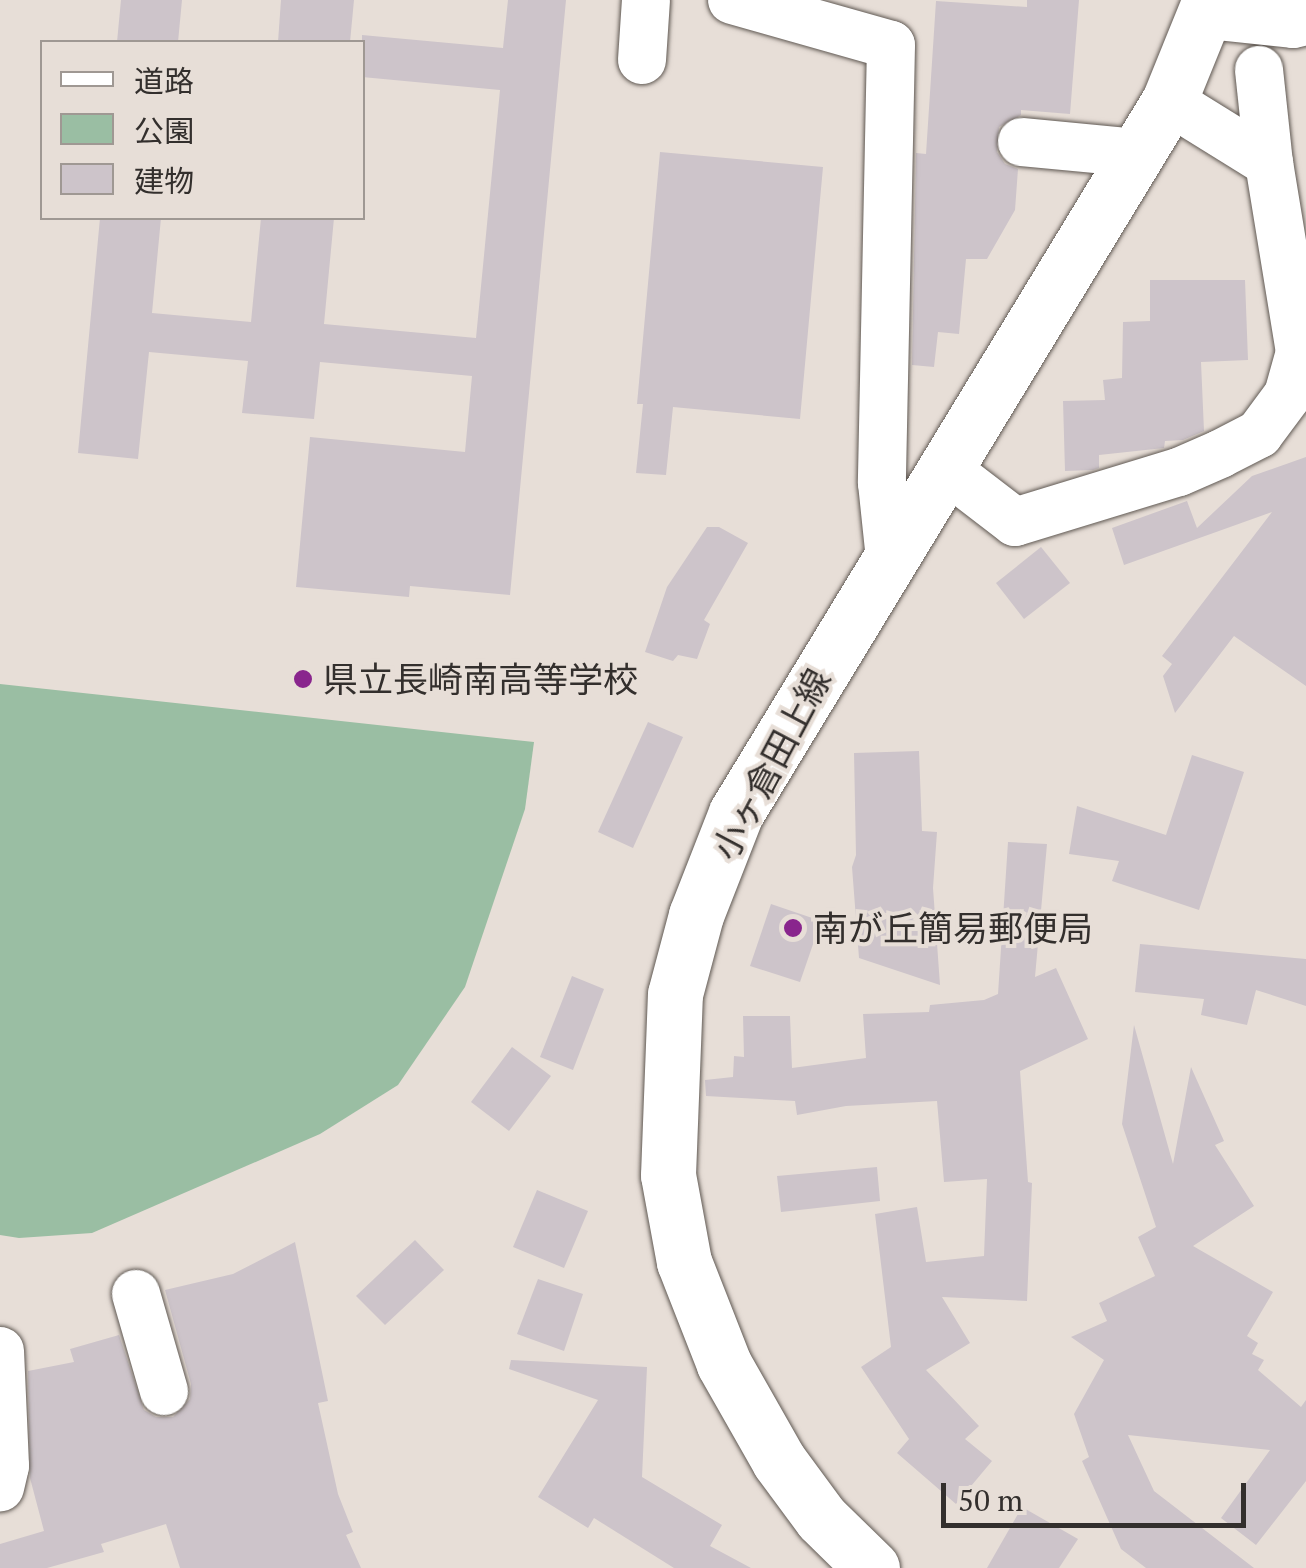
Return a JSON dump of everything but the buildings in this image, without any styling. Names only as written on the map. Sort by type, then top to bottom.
[{"type":"main road","name":"小ヶ倉田上線","points":[[872,1568],[820,1518],[790,1476],[724,1364],[684,1262],[668,1175],[675,994],[696,916],[736,813],[1169,101],[1209,8]]},
{"type":"street","points":[[642,60],[646,0]]},
{"type":"street","points":[[732,0],[891,45],[882,483],[890,559]]},
{"type":"street","points":[[1209,8],[1293,24],[1306,21]]},
{"type":"street","points":[[946,469],[1014,522],[1179,472],[1259,434],[1288,395],[1300,352],[1295,245],[1269,164],[1259,70]]},
{"type":"street","points":[[1169,101],[1269,164]]},
{"type":"street","points":[[1022,142],[1138,153]]},
{"type":"street","points":[[136,1294],[164,1390]]},
{"type":"street","points":[[0,1350],[5,1466],[0,1486]]},
{"type":"green space","points":[[0,684],[534,742],[525,809],[465,987],[398,1085],[320,1134],[92,1233],[19,1238],[0,1235]]},
{"type":"place","name":"県立長崎南高等学校","points":[[303,679]]},
{"type":"place","name":"南が丘簡易郵便局","points":[[793,928]]}]
